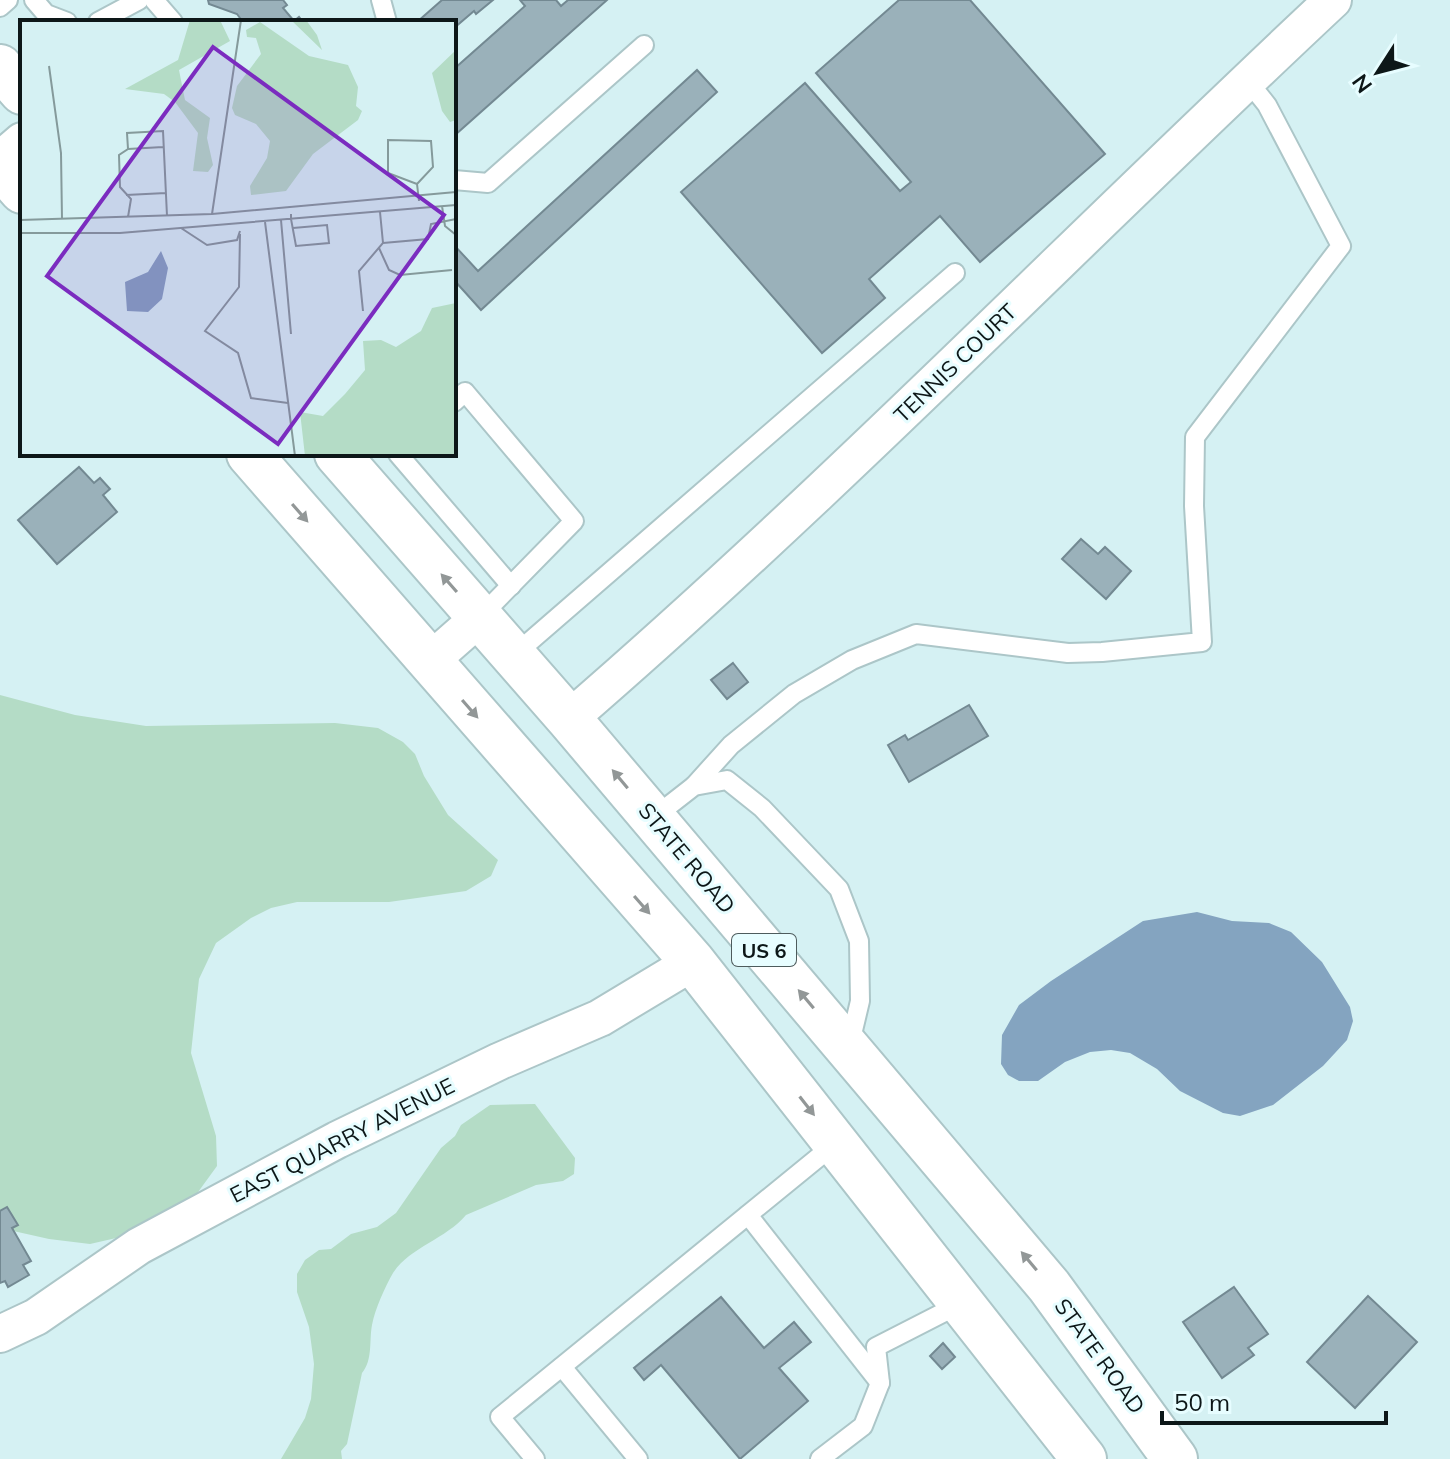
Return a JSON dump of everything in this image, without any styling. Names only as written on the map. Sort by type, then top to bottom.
[{"type":"main road","points":[[0,67],[20,90]]},
{"type":"main road","points":[[0,166],[20,189]]},
{"type":"main road","name":"US 6","points":[[251,456],[693,962],[1084,1459]]},
{"type":"main road","name":"STATE ROAD","points":[[339,456],[569,719],[1049,1286],[1175,1459]]},
{"type":"street","name":"TENNIS COURT","points":[[569,719],[661,639],[913,405],[1333,0]]},
{"type":"street","points":[[0,160],[20,143]]},
{"type":"street","points":[[429,662],[479,618]]},
{"type":"street","name":"EAST QUARRY AVENUE","points":[[0,1334],[36,1317],[139,1246],[191,1217],[364,1126],[500,1061],[600,1018],[693,962]]},
{"type":"lane","points":[[0,7],[8,0]]},
{"type":"lane","points":[[34,0],[46,14],[62,20]]},
{"type":"lane","points":[[102,20],[139,0]]},
{"type":"lane","points":[[154,0],[171,20]]},
{"type":"lane","points":[[381,0],[386,20]]},
{"type":"lane","points":[[456,180],[488,183],[644,45]]},
{"type":"lane","points":[[653,818],[694,786],[731,745],[794,694],[852,660],[916,634],[1068,653],[1202,642],[1194,506],[1195,437],[1341,246],[1267,105],[1247,80]]},
{"type":"lane","points":[[513,656],[955,273]]},
{"type":"lane","points":[[456,400],[465,392],[574,521],[479,618]]},
{"type":"lane","points":[[400,456],[511,586]]},
{"type":"lane","points":[[694,786],[727,780],[762,808],[839,889],[859,941],[860,1001],[848,1049]]},
{"type":"lane","points":[[535,1459],[500,1417],[836,1143]]},
{"type":"lane","points":[[748,1215],[880,1383]]},
{"type":"lane","points":[[820,1459],[863,1426],[880,1383],[876,1347],[963,1302]]},
{"type":"lane","points":[[562,1367],[638,1459]]},
{"type":"green space","points":[[0,695],[75,715],[146,726],[335,723],[378,728],[403,742],[415,754],[424,776],[448,815],[498,860],[491,876],[466,891],[389,902],[297,902],[271,908],[251,918],[216,943],[199,979],[191,1053],[216,1136],[217,1166],[193,1199],[138,1233],[90,1244],[0,1228]]},
{"type":"green space","points":[[535,1104],[575,1158],[574,1174],[563,1181],[536,1185],[466,1215],[449,1231],[400,1264],[387,1285],[373,1319],[369,1356],[362,1373],[347,1444],[341,1451],[342,1459],[281,1459],[305,1418],[311,1399],[314,1364],[309,1327],[297,1292],[297,1274],[305,1260],[319,1250],[331,1249],[351,1234],[377,1227],[396,1213],[441,1148],[455,1136],[461,1125],[490,1105]]},
{"type":"water","points":[[1197,912],[1232,921],[1269,923],[1291,932],[1322,962],[1350,1007],[1353,1021],[1347,1040],[1323,1066],[1273,1105],[1240,1116],[1223,1113],[1180,1091],[1157,1069],[1130,1053],[1111,1050],[1090,1052],[1065,1062],[1038,1081],[1019,1081],[1008,1075],[1001,1064],[1002,1035],[1019,1005],[1143,921]]},
{"type":"building","points":[[208,0],[283,0],[287,5],[283,8],[293,20],[242,20],[237,14],[209,4]]},
{"type":"building","points":[[442,0],[493,0],[456,26],[456,20],[419,20]]},
{"type":"building","points":[[520,0],[556,0],[561,6],[568,0],[607,0],[456,134],[456,67],[525,6]]},
{"type":"building","points":[[899,0],[970,0],[1105,154],[980,262],[940,216],[869,279],[885,298],[822,353],[681,192],[805,83],[900,191],[911,182],[816,73]]},
{"type":"building","points":[[697,70],[717,92],[481,310],[456,282],[456,247],[478,271]]},
{"type":"building","points":[[79,467],[94,483],[100,478],[110,489],[103,495],[117,512],[57,564],[18,520]]},
{"type":"building","points":[[1081,539],[1098,554],[1105,547],[1131,571],[1106,599],[1062,559]]},
{"type":"building","points":[[733,663],[748,682],[727,699],[711,680]]},
{"type":"building","points":[[969,705],[988,736],[909,782],[888,745],[905,735],[908,740]]},
{"type":"building","points":[[7,1207],[18,1225],[12,1228],[31,1261],[23,1265],[29,1275],[8,1287],[5,1281],[0,1283],[0,1211]]},
{"type":"building","points":[[1234,1287],[1268,1334],[1248,1348],[1254,1355],[1222,1378],[1183,1322]]},
{"type":"building","points":[[1368,1296],[1417,1342],[1355,1408],[1307,1362]]},
{"type":"building","points":[[721,1297],[764,1348],[794,1322],[811,1342],[779,1368],[808,1401],[740,1459],[661,1365],[644,1380],[634,1368]]},
{"type":"building","points":[[943,1343],[955,1357],[942,1369],[930,1356]]}]
